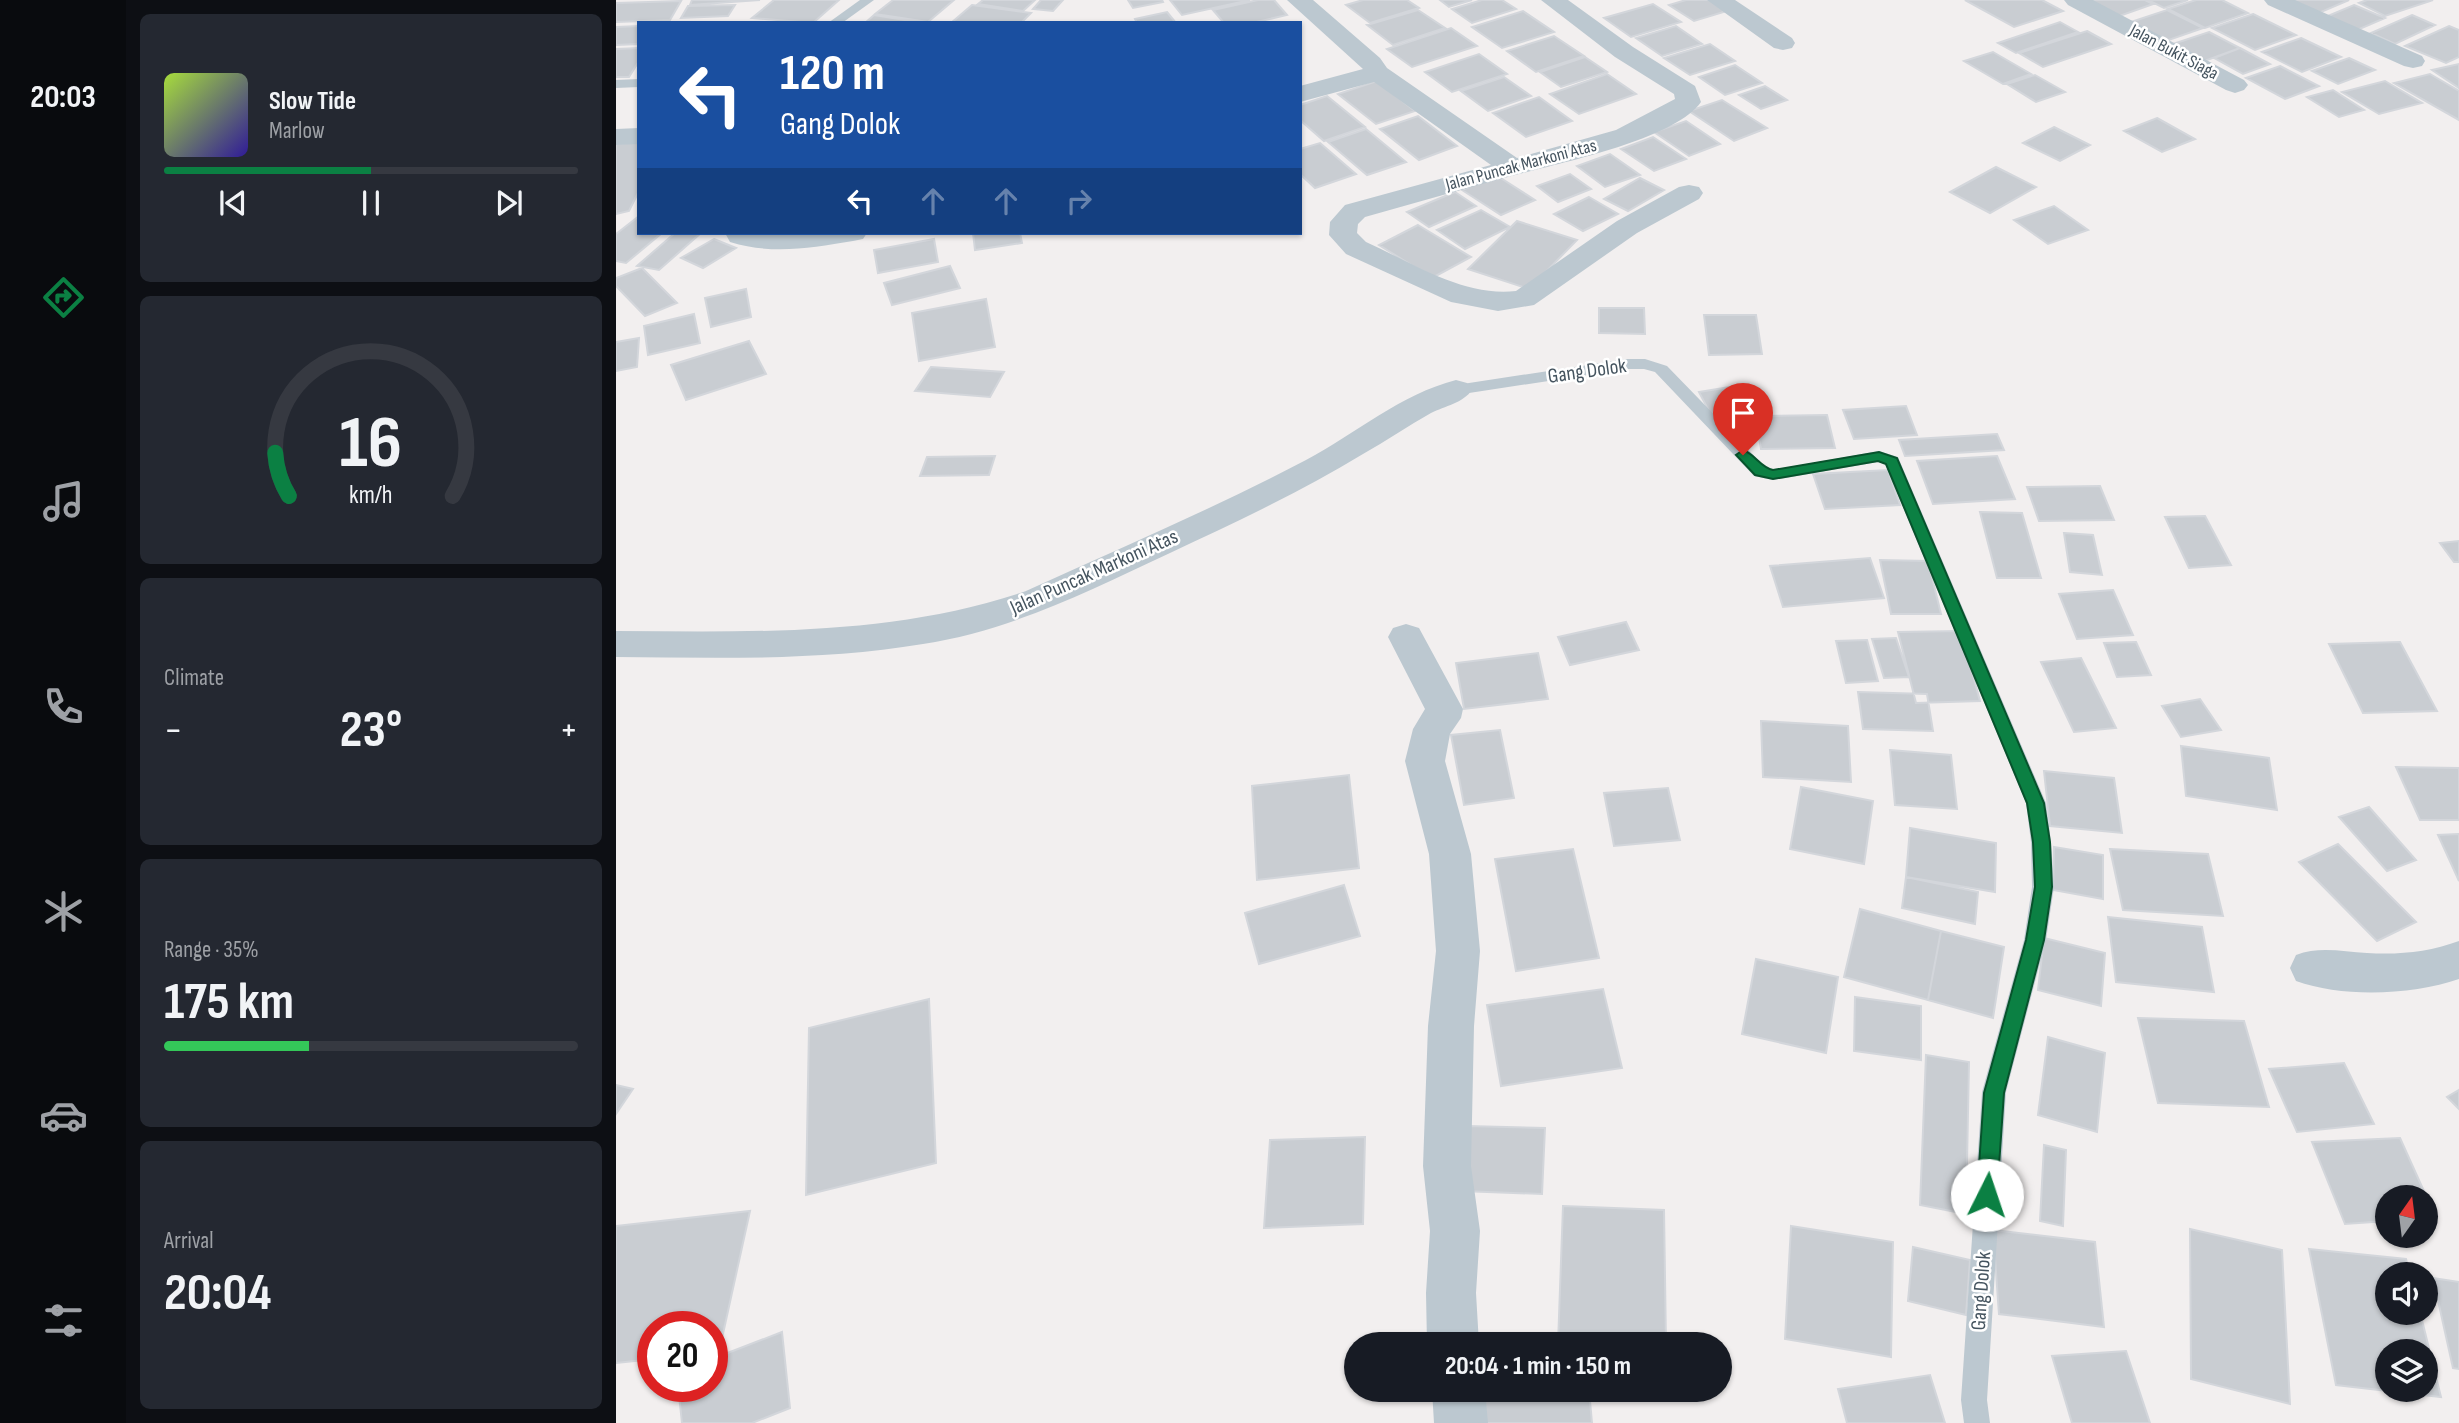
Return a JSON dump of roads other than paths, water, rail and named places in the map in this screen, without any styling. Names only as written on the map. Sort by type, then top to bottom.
[{"type":"street","points":[[1299,0],[1371,63],[1378,73],[1512,167]]},
{"type":"street","name":"Jalan Puncak Markoni Atas","points":[[1553,0],[1623,52],[1686,91],[1688,102],[1670,116],[1576,153],[1512,167],[1355,211],[1344,222],[1343,235],[1356,248],[1461,296],[1498,302],[1524,299],[1627,227],[1689,193]]},
{"type":"street","points":[[1719,0],[1783,43]]},
{"type":"street","name":"Jalan Bukit Siaga","points":[[2077,0],[2235,85]]},
{"type":"street","points":[[2276,0],[2413,61]]},
{"type":"street","points":[[1302,93],[1378,73]]},
{"type":"street","points":[[616,137],[637,136]]},
{"type":"street","points":[[740,235],[755,242],[780,244],[840,235]]},
{"type":"street","name":"Jalan Puncak Markoni Atas","points":[[616,644],[749,645],[843,641],[924,631],[996,615],[1039,600],[1262,496],[1320,466],[1422,405],[1456,390]]},
{"type":"street","points":[[1406,637],[1444,709],[1442,718],[1432,729],[1425,761],[1450,854],[1458,951],[1451,1026],[1447,1166],[1455,1231],[1451,1293],[1453,1332]]},
{"type":"street","points":[[2312,968],[2404,974],[2443,967],[2459,960]]},
{"type":"street","points":[[1460,1402],[1461,1423]]},
{"type":"lane","points":[[837,21],[868,0]]},
{"type":"lane","points":[[616,84],[637,83]]},
{"type":"lane","name":"Gang Dolok","points":[[1456,390],[1628,364],[1645,364],[1661,369],[1759,472],[1773,475],[1879,456],[1892,461],[2036,803],[2041,842],[2043,887],[2035,940],[1994,1093],[1974,1401],[1978,1423]]}]
